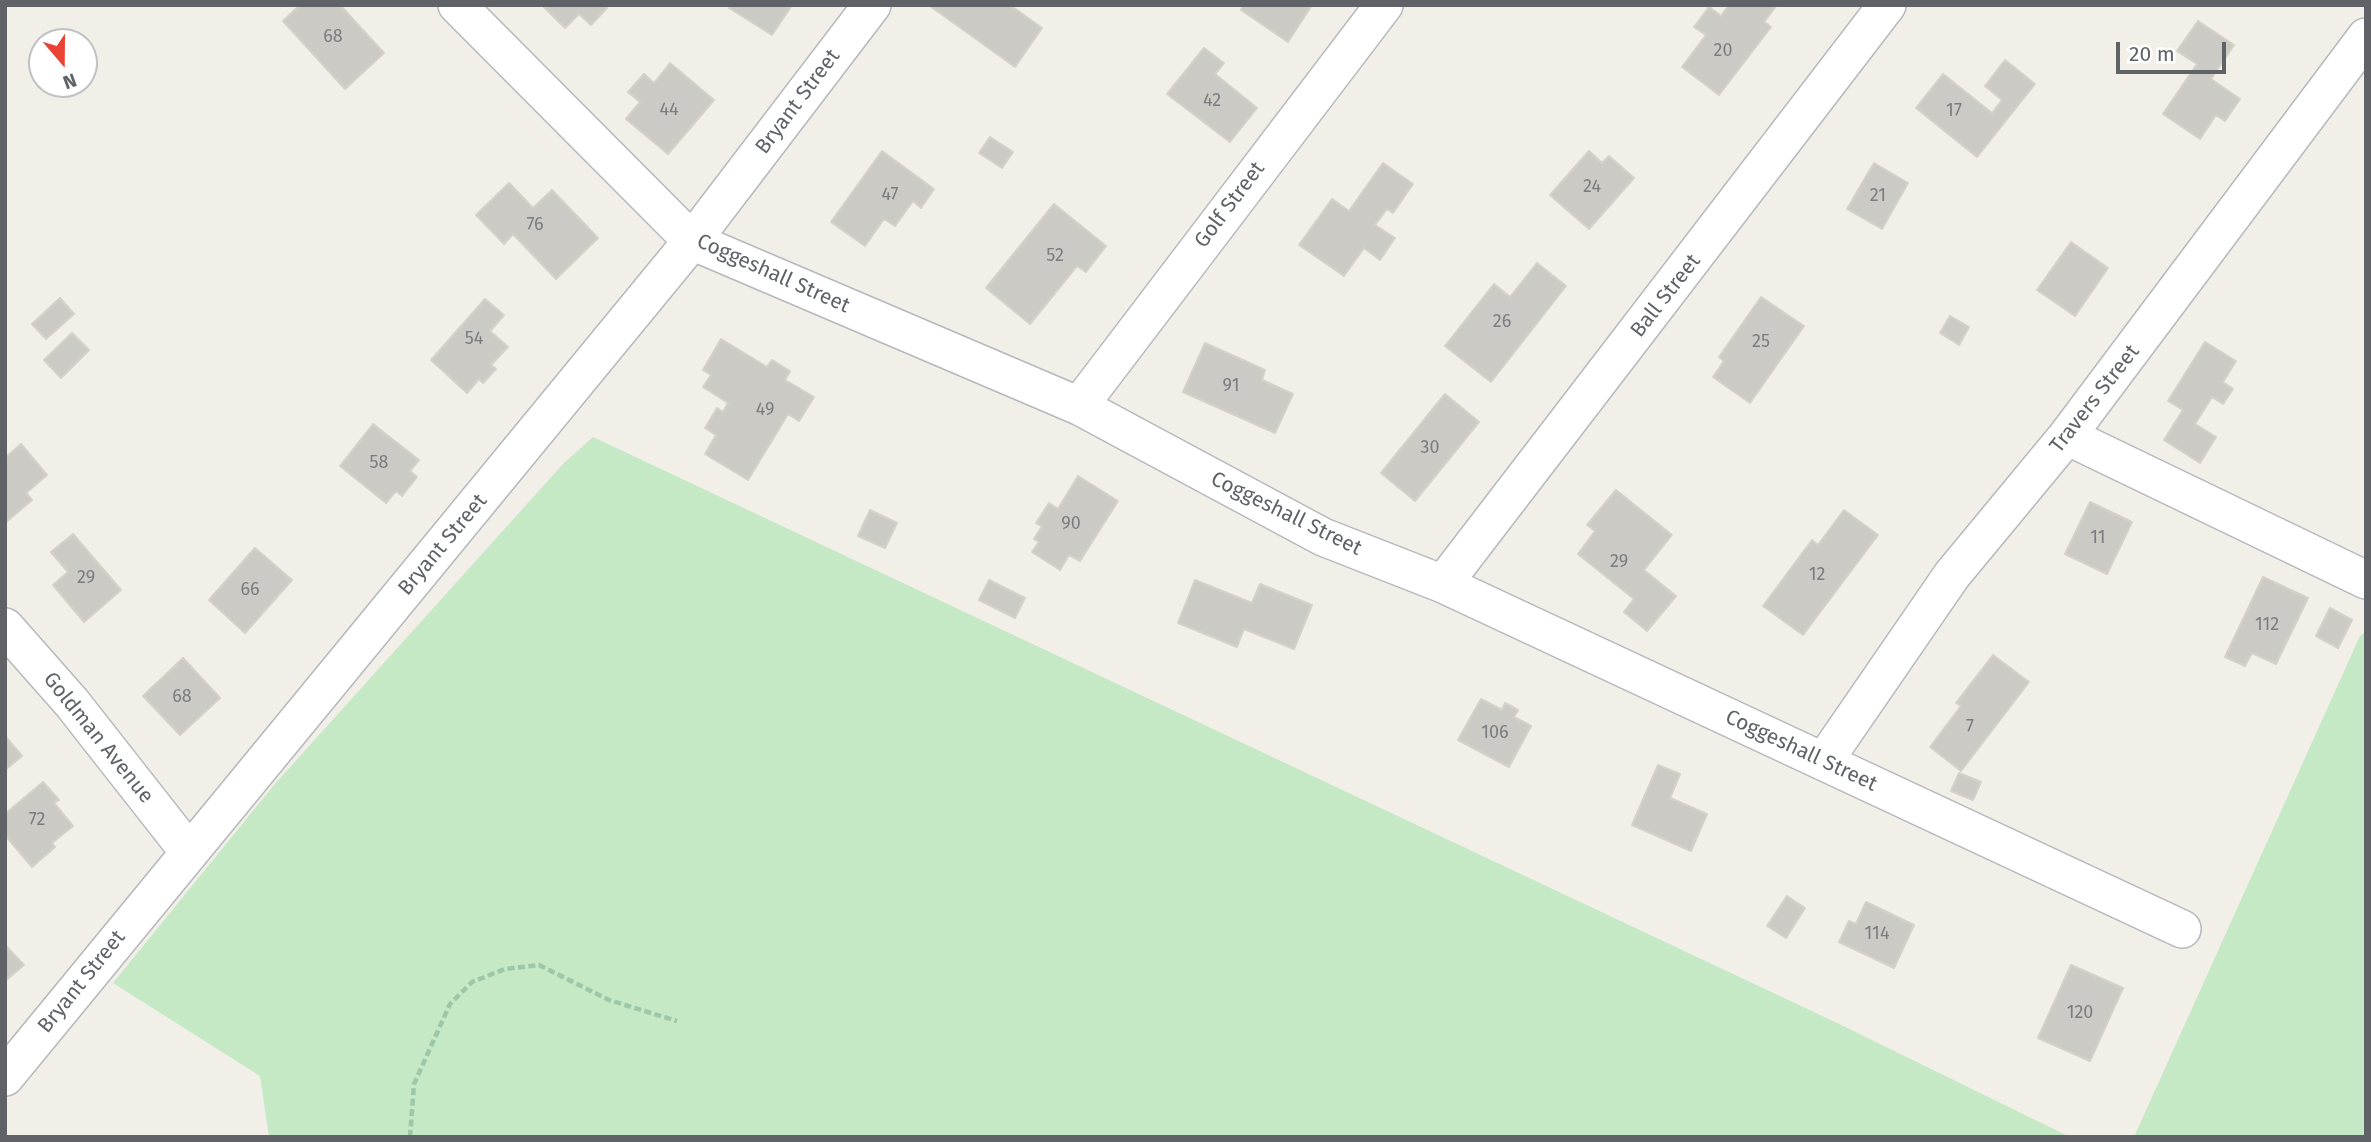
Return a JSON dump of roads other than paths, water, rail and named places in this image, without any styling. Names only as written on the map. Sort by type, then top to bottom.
[{"type":"street","name":"Coggeshall Street","points":[[457,5],[692,241],[1079,407],[1323,537],[1443,584],[2182,929]]},
{"type":"street","name":"Bryant Street","points":[[5,1077],[692,241],[872,5]]},
{"type":"street","name":"Golf Street","points":[[1079,407],[1384,5]]},
{"type":"street","name":"Ball Street","points":[[1443,584],[1887,5]]},
{"type":"street","name":"Travers Street","points":[[1824,761],[1952,575],[2067,436],[2366,37]]},
{"type":"street","points":[[2067,436],[2366,580]]},
{"type":"street","name":"Goldman Avenue","points":[[5,626],[72,703],[189,852]]}]
